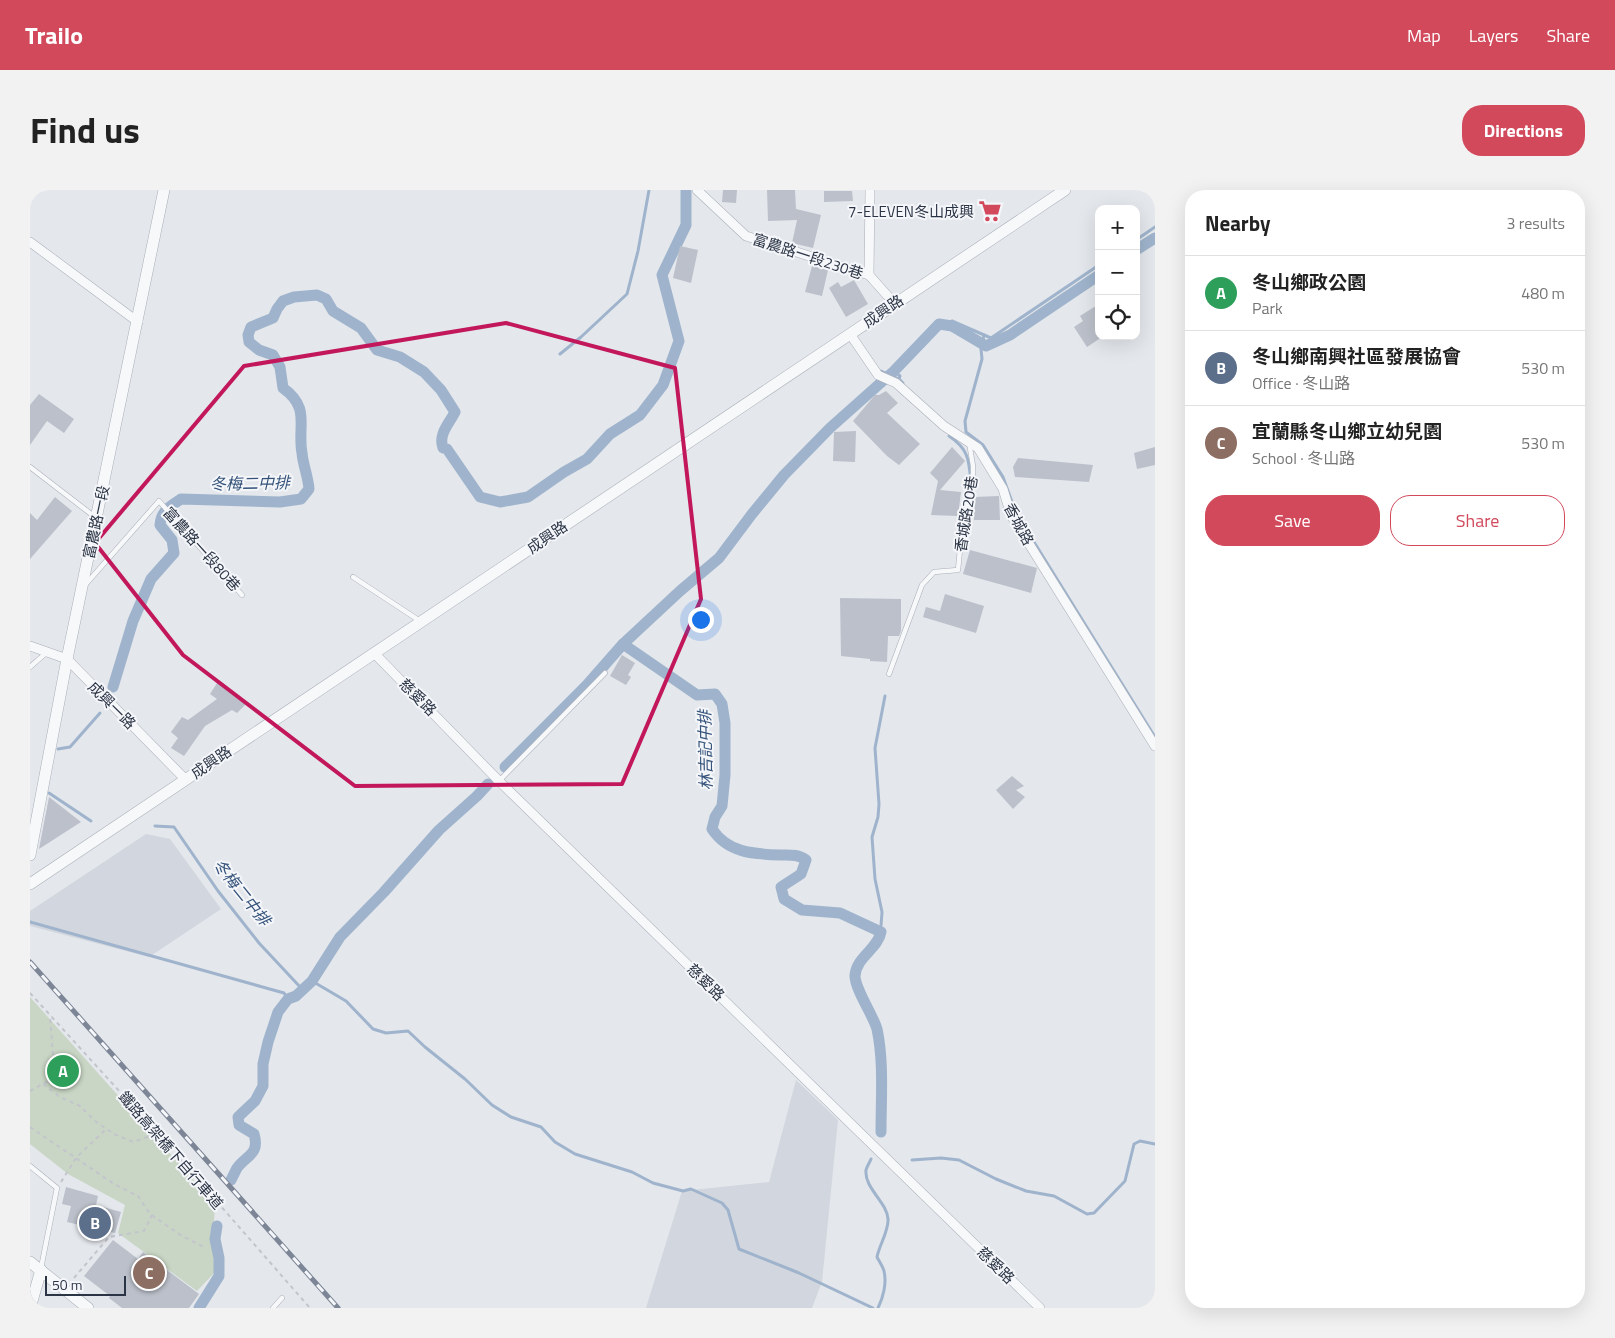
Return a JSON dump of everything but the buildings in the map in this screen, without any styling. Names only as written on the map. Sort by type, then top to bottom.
[{"type":"street","name":"富農路一段","points":[[30,854],[66,659],[166,190]]},
{"type":"street","name":"富農路一段230巷","points":[[697,190],[746,236],[869,275],[894,303]]},
{"type":"street","points":[[869,275],[870,190]]},
{"type":"street","name":"成興路","points":[[30,884],[1065,190]]},
{"type":"street","points":[[30,242],[138,322]]},
{"type":"street","name":"香城路","points":[[850,334],[878,375],[896,383],[944,426],[978,448],[985,457],[1003,489],[1011,515],[1155,746]]},
{"type":"street","name":"成興一路","points":[[30,646],[66,659],[186,780]]},
{"type":"street","name":"慈愛路","points":[[374,653],[500,780],[1040,1308]]},
{"type":"street","points":[[30,1262],[88,1308]]},
{"type":"street","points":[[30,1308],[41,1270]]},
{"type":"lane","name":"香城路20巷","points":[[889,674],[922,585],[934,572],[958,570],[962,529],[973,482],[973,466],[968,441]]},
{"type":"lane","points":[[30,467],[96,518]]},
{"type":"lane","name":"富農路一段80巷","points":[[82,588],[159,501],[242,595]]},
{"type":"lane","points":[[353,577],[421,622]]},
{"type":"lane","points":[[30,667],[47,652]]},
{"type":"lane","points":[[500,780],[605,673]]},
{"type":"lane","points":[[30,1166],[56,1188],[41,1270]]},
{"type":"lane","points":[[273,1308],[282,1298]]},
{"type":"path","name":"鐵路高架橋下自行車道","points":[[30,993],[157,1133],[310,1308]]},
{"type":"path","points":[[30,1091],[50,1080],[53,1055],[50,1015]]},
{"type":"path","points":[[43,1084],[60,1097],[80,1106],[94,1121],[114,1134],[133,1142],[157,1133]]},
{"type":"path","points":[[30,1127],[114,1184],[138,1196],[152,1215],[182,1236],[204,1247]]},
{"type":"path","points":[[56,1188],[76,1158],[106,1129]]},
{"type":"path","points":[[74,1278],[110,1237],[144,1231],[152,1215]]},
{"type":"highlighted area","points":[[506,323],[675,368],[701,599],[622,784],[355,786],[183,655],[95,543],[244,366]]},
{"type":"shaded area","points":[[146,834],[170,839],[221,909],[149,957],[30,926],[30,911]]},
{"type":"shaded area","points":[[796,1080],[838,1120],[822,1282],[812,1308],[646,1308],[682,1191],[769,1182]]},
{"type":"green space","points":[[30,997],[215,1204],[213,1238],[216,1271],[197,1291],[118,1233],[125,1205],[68,1174],[30,1144]]},
{"type":"waterway","points":[[560,354],[627,294],[638,251],[649,190]]},
{"type":"waterway","name":"冬梅二中排","points":[[113,687],[133,621],[151,579],[174,553],[172,540],[160,525],[162,516],[167,509],[181,499],[280,502],[301,499],[309,489],[303,462],[300,410],[292,395],[283,388],[280,367],[273,355],[259,350],[249,342],[248,335],[251,327],[273,318],[283,301],[294,297],[317,295],[326,299],[333,311],[361,328],[377,350],[400,357],[424,372],[441,390],[455,412],[443,434],[443,448],[447,449],[480,497],[500,502],[528,497],[564,472],[587,459],[610,434],[640,415],[663,385],[679,341],[662,275],[686,225],[686,190]]},
{"type":"waterway","points":[[1140,237],[1155,227]]},
{"type":"waterway","points":[[1140,247],[1155,238]]},
{"type":"waterway","points":[[952,321],[991,338],[1095,268]]},
{"type":"waterway","points":[[505,767],[587,685],[623,644],[719,558],[784,475],[830,428],[894,371],[939,324],[952,326],[986,346],[1010,335],[1095,278]]},
{"type":"waterway","points":[[984,335],[981,349],[982,359],[965,421],[966,432],[983,445],[1003,477],[1016,513],[1155,737]]},
{"type":"waterway","points":[[881,371],[899,379],[903,383]]},
{"type":"waterway","points":[[894,371],[900,376],[899,379]]},
{"type":"waterway","points":[[949,436],[961,446],[967,456],[971,483]]},
{"type":"waterway","name":"林吉記中排","points":[[623,644],[697,695],[715,694],[722,704],[725,723],[725,775],[722,806],[715,817],[712,829],[718,837],[733,848],[742,851],[760,854],[794,855],[803,858],[806,860],[801,874],[781,887],[784,899],[802,910],[840,913],[881,932],[876,943],[856,969],[855,976],[858,988],[877,1029],[881,1054],[881,1132]]},
{"type":"waterway","points":[[881,926],[882,912],[875,879],[872,837],[878,817],[879,804],[875,748],[885,696]]},
{"type":"waterway","name":"冬梅二中排","points":[[58,749],[70,747],[100,713]]},
{"type":"waterway","points":[[231,1180],[237,1168],[254,1150],[254,1134],[239,1125],[238,1117],[255,1101],[263,1086],[263,1064],[278,1012],[288,999],[296,996],[312,981],[340,937],[384,892],[439,830],[488,784]]},
{"type":"waterway","name":"冬梅二中排","points":[[49,793],[91,821]]},
{"type":"waterway","name":"冬梅二中排","points":[[155,826],[174,827],[218,891],[259,943],[302,989]]},
{"type":"waterway","points":[[30,922],[284,993],[288,999]]},
{"type":"waterway","points":[[312,981],[346,1001],[373,1029],[386,1033],[408,1031],[465,1079],[492,1105],[511,1117],[541,1127],[555,1142],[575,1154],[632,1172],[653,1183],[683,1191],[691,1189],[722,1203],[728,1210],[739,1249],[799,1273],[873,1308]]},
{"type":"waterway","points":[[912,1160],[941,1158],[959,1160],[996,1179],[1026,1191],[1054,1196],[1087,1214],[1094,1213],[1125,1181],[1134,1144],[1140,1141],[1155,1144]]},
{"type":"waterway","name":"林吉記中排","points":[[871,1159],[866,1170],[866,1177],[884,1207],[888,1219],[887,1228],[877,1257],[885,1276],[883,1295],[878,1308]]},
{"type":"waterway","points":[[229,1185],[339,1308]]},
{"type":"waterway","points":[[199,1308],[219,1276],[219,1258],[215,1239],[217,1226]]},
{"type":"railway","points":[[30,962],[338,1308]]},
{"type":"place","name":"7-ELEVEN冬山成興","points":[[990,211]]},
{"type":"place","name":"冬山鄉政公園","points":[[63,1071]]},
{"type":"place","name":"冬山鄉南興社區發展協會","points":[[95,1223]]},
{"type":"place","name":"宜蘭縣冬山鄉立幼兒園","points":[[149,1273]]}]
